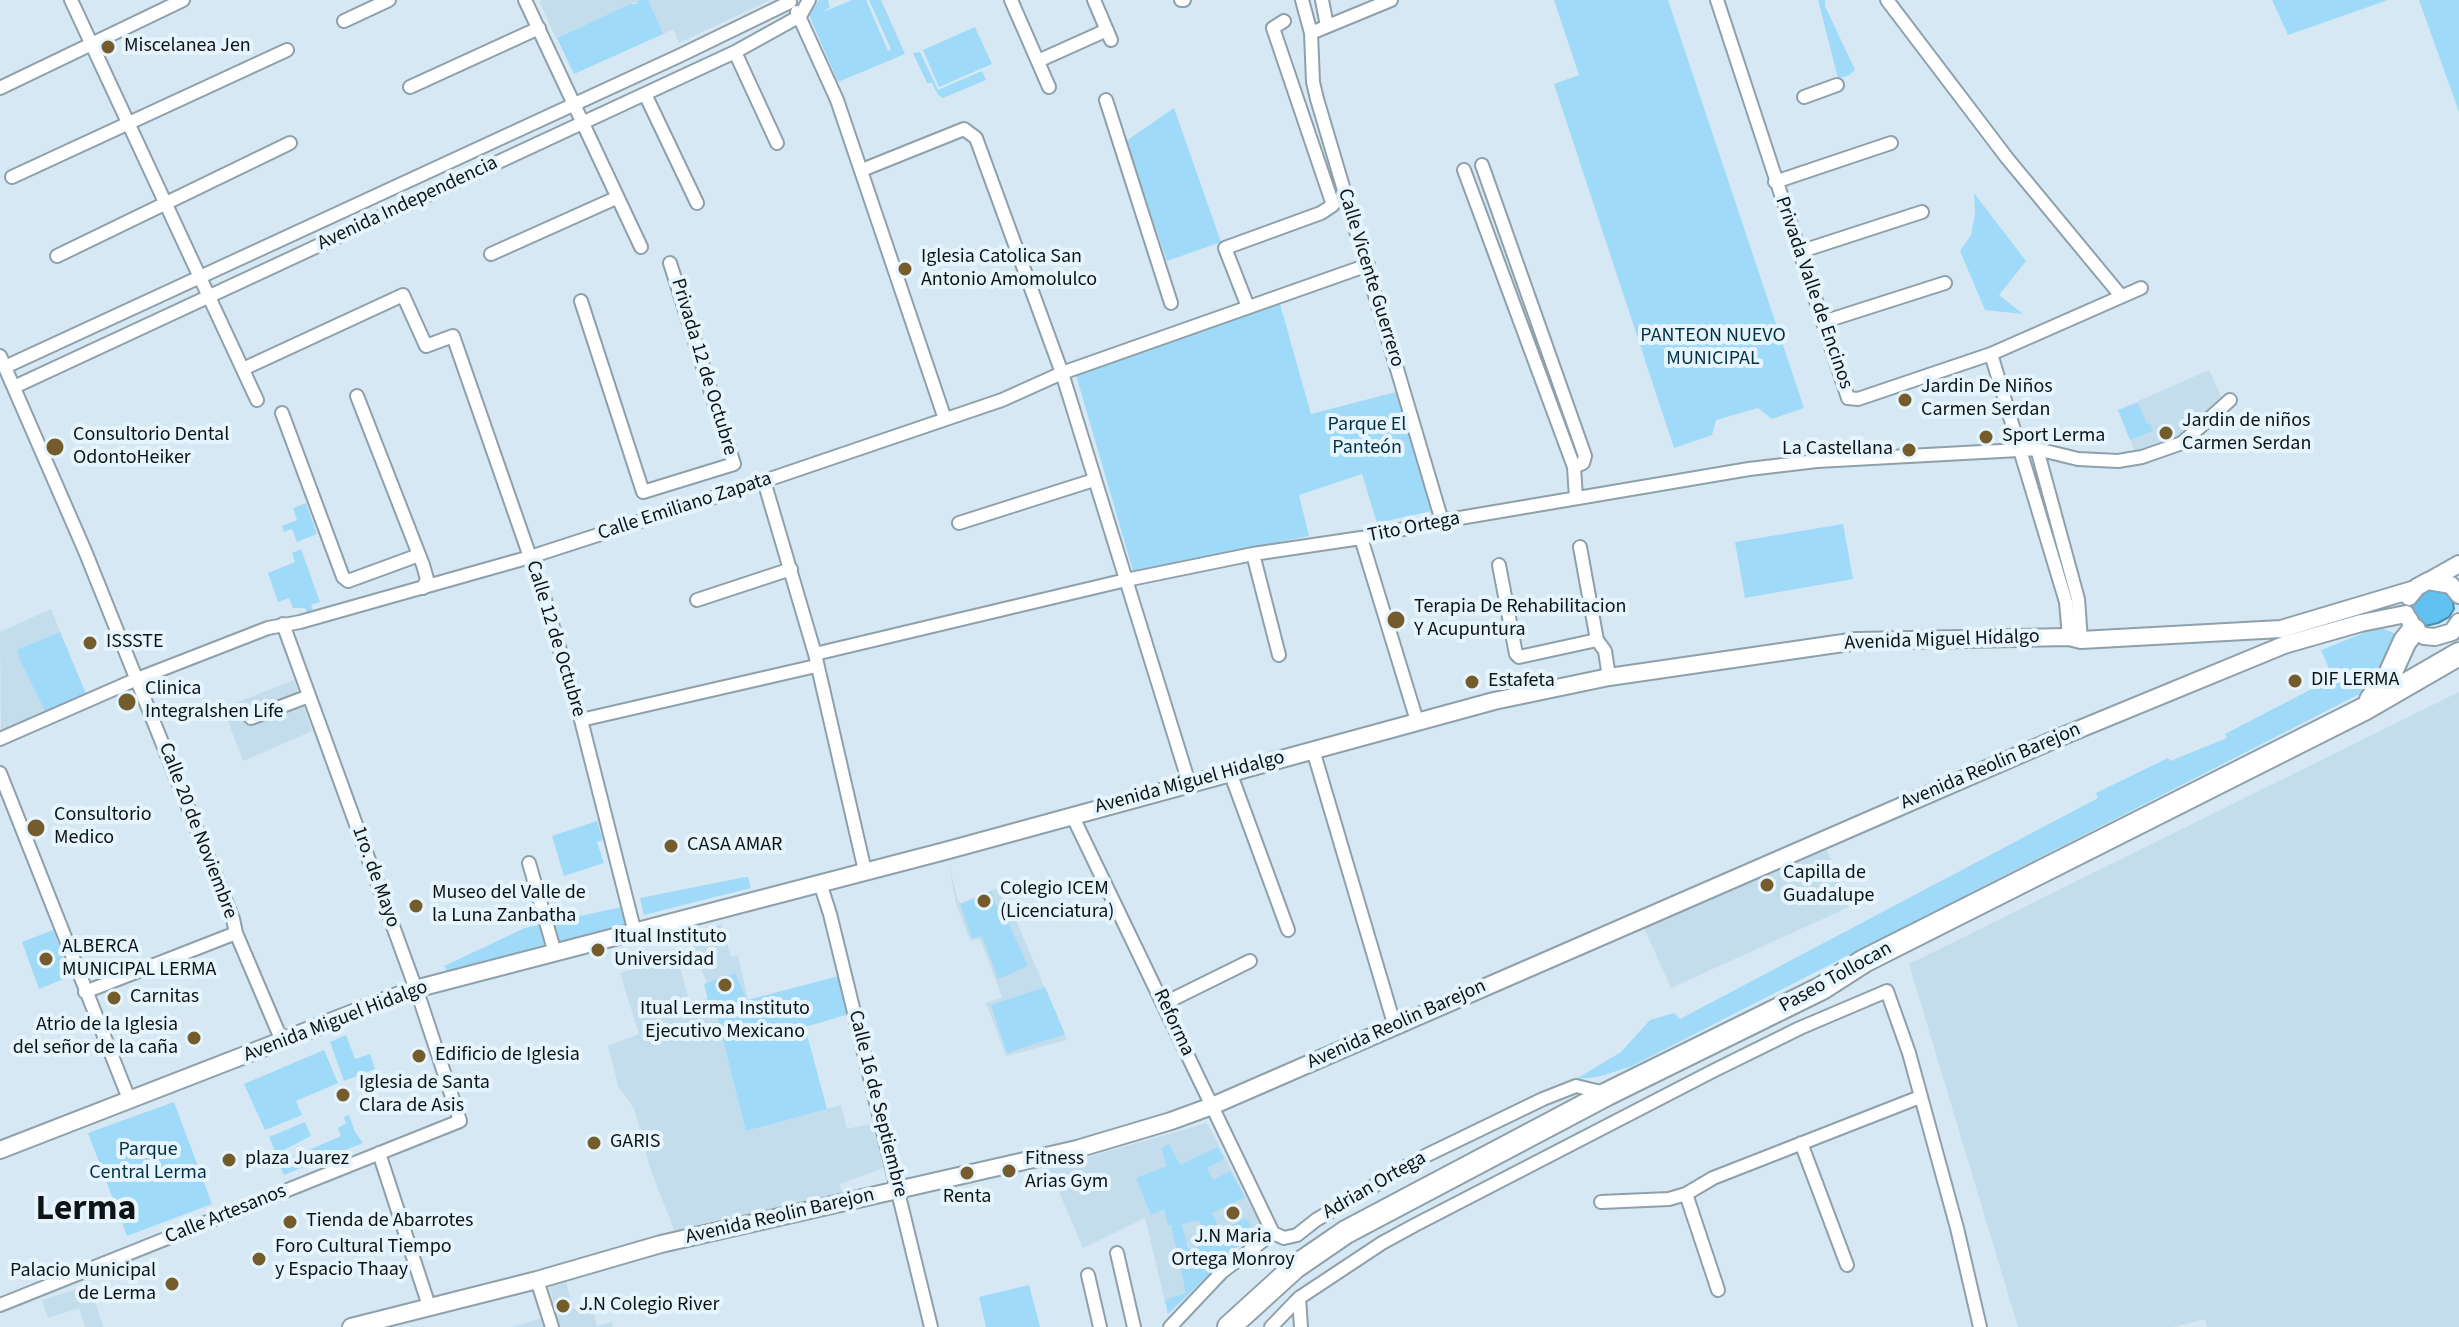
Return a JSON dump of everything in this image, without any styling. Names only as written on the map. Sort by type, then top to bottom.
[{"type":"highway","points":[[2364,709],[2390,674],[2410,622]]},
{"type":"highway","name":"Paseo Tollocan","points":[[1229,1327],[1272,1285],[1328,1243],[1607,1094],[1822,988],[1864,961],[2364,709],[2455,635]]},
{"type":"main road","name":"Avenida Miguel Hidalgo","points":[[0,1150],[415,989],[635,933],[1494,701],[1609,677],[1857,641],[2283,637],[2422,585],[2459,564]]},
{"type":"main road","points":[[2410,622],[2406,605],[2422,585],[2451,585],[2459,595]]},
{"type":"main road","name":"Avenida Reolin Barejon","points":[[351,1327],[537,1280],[661,1244],[1077,1149],[1212,1106],[2283,637],[2361,623],[2410,622],[2424,636],[2455,635]]},
{"type":"street","points":[[71,0],[257,400]]},
{"type":"street","points":[[0,88],[183,0]]},
{"type":"street","points":[[344,21],[389,0]]},
{"type":"street","points":[[525,0],[641,247]]},
{"type":"street","points":[[800,16],[809,0]]},
{"type":"street","points":[[1011,0],[1049,87]]},
{"type":"street","points":[[1038,61],[1109,35],[1094,0]]},
{"type":"street","name":"Calle Vicente Guerrero","points":[[1302,0],[1311,33],[1313,82],[1317,99],[1442,521]]},
{"type":"street","points":[[1322,0],[1327,26]]},
{"type":"street","points":[[1311,33],[1391,0]]},
{"type":"street","name":"Privada Valle de Encinos","points":[[1717,0],[1845,395],[1853,400],[1991,354],[2141,288]]},
{"type":"street","points":[[1887,0],[2007,158],[2121,296]]},
{"type":"street","points":[[790,1],[800,16],[837,100],[945,419]]},
{"type":"street","name":"Avenida Independencia","points":[[2,362],[201,277],[681,55],[790,1]]},
{"type":"street","name":"Avenida Independencia","points":[[14,387],[735,52],[800,16]]},
{"type":"street","points":[[1248,307],[1225,248],[1321,213],[1333,205],[1278,25]]},
{"type":"street","points":[[410,87],[539,28]]},
{"type":"street","points":[[12,177],[287,50]]},
{"type":"street","points":[[735,52],[777,143]]},
{"type":"street","points":[[681,55],[689,73]]},
{"type":"street","points":[[1804,97],[1837,85]]},
{"type":"street","points":[[645,94],[697,203]]},
{"type":"street","points":[[1106,100],[1171,303]]},
{"type":"street","points":[[862,170],[964,129],[976,138],[1062,373],[1189,783]]},
{"type":"street","points":[[57,256],[290,143]]},
{"type":"street","points":[[1775,182],[1891,143]]},
{"type":"street","points":[[1482,165],[1585,456],[1583,463],[1574,467]]},
{"type":"street","points":[[1464,170],[1574,467],[1576,498]]},
{"type":"street","points":[[390,189],[401,207]]},
{"type":"street","points":[[491,254],[616,198]]},
{"type":"street","points":[[1799,252],[1922,212]]},
{"type":"street","name":"Privada 12 de Octubre","points":[[581,301],[643,492],[734,464],[670,263]]},
{"type":"street","name":"Calle Emiliano Zapata","points":[[0,739],[137,679],[283,624],[300,622],[530,557],[764,481],[1002,400],[1062,373],[1368,265]]},
{"type":"street","points":[[1823,322],[1945,283]]},
{"type":"street","name":"Calle 12 de Octubre","points":[[243,369],[403,295],[426,346],[453,336],[530,557],[581,720],[635,933]]},
{"type":"street","points":[[1991,354],[2072,601]]},
{"type":"street","name":"Calle 20 de Noviembre","points":[[2,362],[62,495],[282,1041]]},
{"type":"street","points":[[357,396],[419,555],[427,579],[423,588]]},
{"type":"street","points":[[2012,424],[2037,449],[2078,459],[2118,461],[2149,456],[2182,443],[2230,400]]},
{"type":"street","points":[[282,413],[343,577],[348,581],[419,555]]},
{"type":"street","points":[[2037,449],[2072,601],[2075,639]]},
{"type":"street","name":"Tito Ortega","points":[[581,720],[1126,580],[1253,554],[1361,538],[1442,521],[1749,469],[1817,461],[2037,449]]},
{"type":"street","points":[[688,479],[696,503]]},
{"type":"street","points":[[959,523],[1094,480]]},
{"type":"street","points":[[764,481],[816,660],[865,871]]},
{"type":"street","points":[[1361,538],[1417,721]]},
{"type":"street","points":[[1580,547],[1597,640],[1605,651],[1609,677]]},
{"type":"street","points":[[1253,554],[1279,655]]},
{"type":"street","points":[[1499,565],[1519,657],[1597,640]]},
{"type":"street","points":[[697,600],[791,569]]},
{"type":"street","name":"1ro. de Mayo","points":[[283,624],[459,1114],[460,1121],[452,1126]]},
{"type":"street","points":[[251,718],[309,696]]},
{"type":"street","points":[[1313,750],[1395,1027]]},
{"type":"street","points":[[1230,772],[1288,930]]},
{"type":"street","points":[[0,773],[129,1099]]},
{"type":"street","name":"Reforma","points":[[1072,815],[1273,1233]]},
{"type":"street","points":[[529,863],[555,953]]},
{"type":"street","name":"Calle 16 de Septiembre","points":[[820,883],[931,1327]]},
{"type":"street","points":[[85,992],[236,933]]},
{"type":"street","points":[[1165,1003],[1250,961]]},
{"type":"street","points":[[1271,1327],[1299,1298],[1382,1243],[1713,1071],[1800,1028],[1887,991],[1909,1053],[1957,1228],[1980,1327]]},
{"type":"street","name":"Adrian Ortega","points":[[1170,1327],[1222,1272],[1273,1233],[1284,1238],[1297,1235],[1316,1220],[1421,1158],[1543,1099],[1576,1086],[1607,1094]]},
{"type":"street","points":[[1601,1202],[1669,1199],[1686,1194],[1713,1178],[1920,1097]]},
{"type":"street","name":"Calle Artesanos","points":[[0,1305],[452,1126]]},
{"type":"street","points":[[1801,1143],[1847,1265]]},
{"type":"street","points":[[379,1153],[429,1306]]},
{"type":"street","points":[[1686,1194],[1718,1290]]},
{"type":"street","points":[[1117,1253],[1134,1327]]},
{"type":"street","points":[[1088,1275],[1100,1327]]},
{"type":"street","points":[[537,1280],[552,1327]]},
{"type":"street","points":[[1299,1298],[1301,1327]]},
{"type":"shaded area","points":[[541,0],[770,0],[679,43],[673,29],[653,39],[635,2],[556,38]]},
{"type":"shaded area","name":"Jardin de niños Carmen Serdan","points":[[2209,370],[2221,396],[2211,411],[2181,435],[2135,452],[2118,410]]},
{"type":"shaded area","points":[[2441,588],[2452,596],[2454,609],[2449,617],[2425,626],[2417,624],[2409,613],[2412,600],[2426,589]]},
{"type":"shaded area","points":[[51,609],[86,694],[1,732],[0,632]]},
{"type":"shaded area","points":[[294,680],[312,731],[243,761],[223,708]]},
{"type":"shaded area","points":[[2459,692],[2459,1327],[2207,1327],[2205,1319],[2173,1327],[2018,1327],[1909,964]]},
{"type":"shaded area","points":[[1827,850],[1849,907],[1671,988],[1644,928]]},
{"type":"shaded area","points":[[948,861],[958,901],[966,906],[1001,885],[1067,1040],[1006,1056],[986,1003],[1002,997],[980,939],[970,941],[956,903]]},
{"type":"shaded area","points":[[721,924],[731,957],[738,956],[748,1000],[716,1007],[746,1131],[841,1105],[847,1129],[874,1123],[886,1167],[840,1184],[842,1193],[676,1235],[650,1168],[634,1108],[619,1088],[608,1046],[639,1034],[620,973],[677,957],[690,1003],[712,997],[688,932]]},
{"type":"shaded area","points":[[1207,1123],[1261,1226],[1168,1314],[1145,1218],[1083,1248],[1049,1168]]},
{"type":"shaded area","name":"J.N Colegio River","points":[[566,1282],[573,1309],[592,1304],[597,1326],[612,1322],[613,1327],[512,1327],[556,1314],[550,1287]]},
{"type":"shaded area","points":[[90,1285],[103,1327],[85,1327],[79,1308],[48,1318],[42,1300]]},
{"type":"green space","points":[[639,0],[648,0],[663,34],[574,74],[557,38],[630,4],[637,4]]},
{"type":"green space","points":[[819,0],[828,0],[830,7],[823,12],[852,0],[866,0],[888,51],[891,49],[869,0],[881,0],[905,54],[838,82],[809,15]]},
{"type":"green space","name":"PANTEON NUEVO MUNICIPAL","points":[[1554,0],[1668,0],[1804,408],[1772,419],[1758,408],[1716,420],[1712,435],[1674,448],[1554,84],[1579,75]]},
{"type":"green space","points":[[1818,0],[1825,0],[1855,70],[1848,76],[1838,78]]},
{"type":"green space","points":[[2272,0],[2388,0],[2288,35]]},
{"type":"green space","points":[[2419,0],[2459,0],[2459,112]]},
{"type":"green space","points":[[975,27],[992,64],[939,87],[923,50]]},
{"type":"green space","points":[[920,52],[938,90],[982,71],[986,80],[943,98],[932,83],[927,83],[913,53]]},
{"type":"green space","points":[[1174,108],[1221,242],[1167,261],[1126,141]]},
{"type":"green space","points":[[1974,193],[2026,261],[1999,295],[2023,314],[1985,310],[1960,251],[1971,235],[1975,214]]},
{"type":"green space","name":"Parque El Panteón","points":[[1280,304],[1311,414],[1396,392],[1432,511],[1377,523],[1362,474],[1299,495],[1309,536],[1133,571],[1076,375]]},
{"type":"green space","points":[[2138,403],[2153,431],[2130,440],[2118,410]]},
{"type":"green space","points":[[306,503],[317,534],[297,542],[292,529],[284,532],[282,526],[297,520],[293,508]]},
{"type":"green space","points":[[1843,524],[1853,579],[1745,598],[1735,542]]},
{"type":"green space","points":[[301,549],[320,602],[311,605],[313,610],[307,612],[305,608],[293,608],[289,598],[278,602],[268,573],[295,562],[292,553]]},
{"type":"green space","points":[[2379,627],[2394,633],[2400,644],[2381,683],[1632,1066],[1598,1077],[1576,1079],[1621,1052],[1650,1020],[1674,1013],[1680,1019],[2098,798],[2096,793],[2168,758],[2170,761],[2227,738],[2225,734],[2333,678],[2321,650]]},
{"type":"green space","points":[[60,632],[86,694],[45,711],[17,650]]},
{"type":"green space","points":[[597,821],[603,840],[597,842],[604,863],[564,876],[552,836]]},
{"type":"green space","points":[[748,877],[751,888],[644,915],[640,898]]},
{"type":"green space","points":[[991,891],[1028,966],[998,979],[982,936],[972,938],[960,904]]},
{"type":"green space","points":[[631,905],[638,927],[448,972],[444,966],[525,928]]},
{"type":"green space","name":"ALBERCA MUNICIPAL LERMA","points":[[53,930],[71,976],[39,989],[22,942]]},
{"type":"green space","points":[[735,973],[747,1000],[839,976],[849,1014],[805,1027],[827,1109],[746,1131],[715,1007],[710,1008],[704,984]]},
{"type":"green space","points":[[1045,987],[1065,1034],[1007,1053],[991,1005]]},
{"type":"green space","points":[[346,1035],[355,1059],[370,1054],[375,1069],[344,1081],[330,1042]]},
{"type":"green space","points":[[324,1050],[338,1083],[296,1101],[302,1115],[265,1130],[244,1084]]},
{"type":"green space","name":"Parque Central Lerma","points":[[174,1102],[212,1204],[127,1236],[88,1133]]},
{"type":"green space","points":[[349,1115],[363,1143],[284,1175],[279,1163],[341,1136],[338,1128],[346,1123],[344,1117]]},
{"type":"green space","points":[[305,1122],[311,1136],[276,1154],[269,1137]]},
{"type":"green space","points":[[1169,1144],[1180,1165],[1218,1147],[1224,1159],[1207,1168],[1213,1180],[1230,1171],[1245,1197],[1212,1213],[1221,1231],[1246,1218],[1251,1226],[1241,1232],[1242,1236],[1236,1240],[1239,1245],[1168,1314],[1165,1300],[1186,1293],[1171,1225],[1168,1225],[1164,1209],[1151,1215],[1136,1178],[1167,1166],[1161,1148]],"holes":[[[1199,1220],[1210,1244],[1188,1249],[1182,1224]]]},
{"type":"green space","points":[[1029,1285],[1040,1327],[986,1327],[979,1297]]},
{"type":"place","name":"Miscelanea Jen","points":[[108,47]]},
{"type":"place","name":"Iglesia Catolica San Antonio Amomolulco","points":[[905,269]]},
{"type":"place","name":"Jardin De Niños Carmen Serdan","points":[[1905,400]]},
{"type":"place","name":"Jardin de niños Carmen Serdan","points":[[2166,433]]},
{"type":"place","name":"Sport Lerma","points":[[1986,437]]},
{"type":"place","name":"Consultorio Dental OdontoHeiker","points":[[55,447]]},
{"type":"place","name":"La Castellana","points":[[1909,450]]},
{"type":"place","name":"Terapia De Rehabilitacion Y Acupuntura","points":[[1396,620]]},
{"type":"place","name":"ISSSTE","points":[[90,643]]},
{"type":"place","name":"DIF LERMA","points":[[2295,681]]},
{"type":"place","name":"Estafeta","points":[[1472,682]]},
{"type":"place","name":"Clinica Integralshen Life","points":[[127,702]]},
{"type":"place","name":"Consultorio Medico","points":[[36,828]]},
{"type":"place","name":"CASA AMAR","points":[[671,846]]},
{"type":"place","name":"Capilla de Guadalupe","points":[[1767,885]]},
{"type":"place","name":"Colegio ICEM (Licenciatura)","points":[[984,901]]},
{"type":"place","name":"Museo del Valle de la Luna Zanbatha","points":[[416,906]]},
{"type":"place","name":"Itual Instituto Universidad","points":[[598,950]]},
{"type":"place","name":"ALBERCA MUNICIPAL LERMA","points":[[46,959]]},
{"type":"place","name":"Itual Lerma Instituto Ejecutivo Mexicano","points":[[725,985]]},
{"type":"place","name":"Carnitas","points":[[114,998]]},
{"type":"place","name":"Atrio de la Iglesia del señor de la caña","points":[[194,1038]]},
{"type":"place","name":"Edificio de Iglesia","points":[[419,1056]]},
{"type":"place","name":"Iglesia de Santa Clara de Asis","points":[[343,1095]]},
{"type":"place","name":"GARIS","points":[[594,1143]]},
{"type":"place","name":"plaza Juarez","points":[[229,1160]]},
{"type":"place","name":"Fitness Arias Gym","points":[[1009,1171]]},
{"type":"place","name":"Renta","points":[[967,1173]]},
{"type":"place","name":"J.N Maria Ortega Monroy","points":[[1233,1213]]},
{"type":"place","name":"Tienda de Abarrotes","points":[[290,1222]]},
{"type":"place","name":"Foro Cultural Tiempo y Espacio Thaay","points":[[259,1259]]},
{"type":"place","name":"Palacio Municipal de Lerma","points":[[172,1284]]},
{"type":"place","name":"J.N Colegio River","points":[[563,1306]]},
{"type":"district","name":"Lerma","points":[[86,1211]]}]
